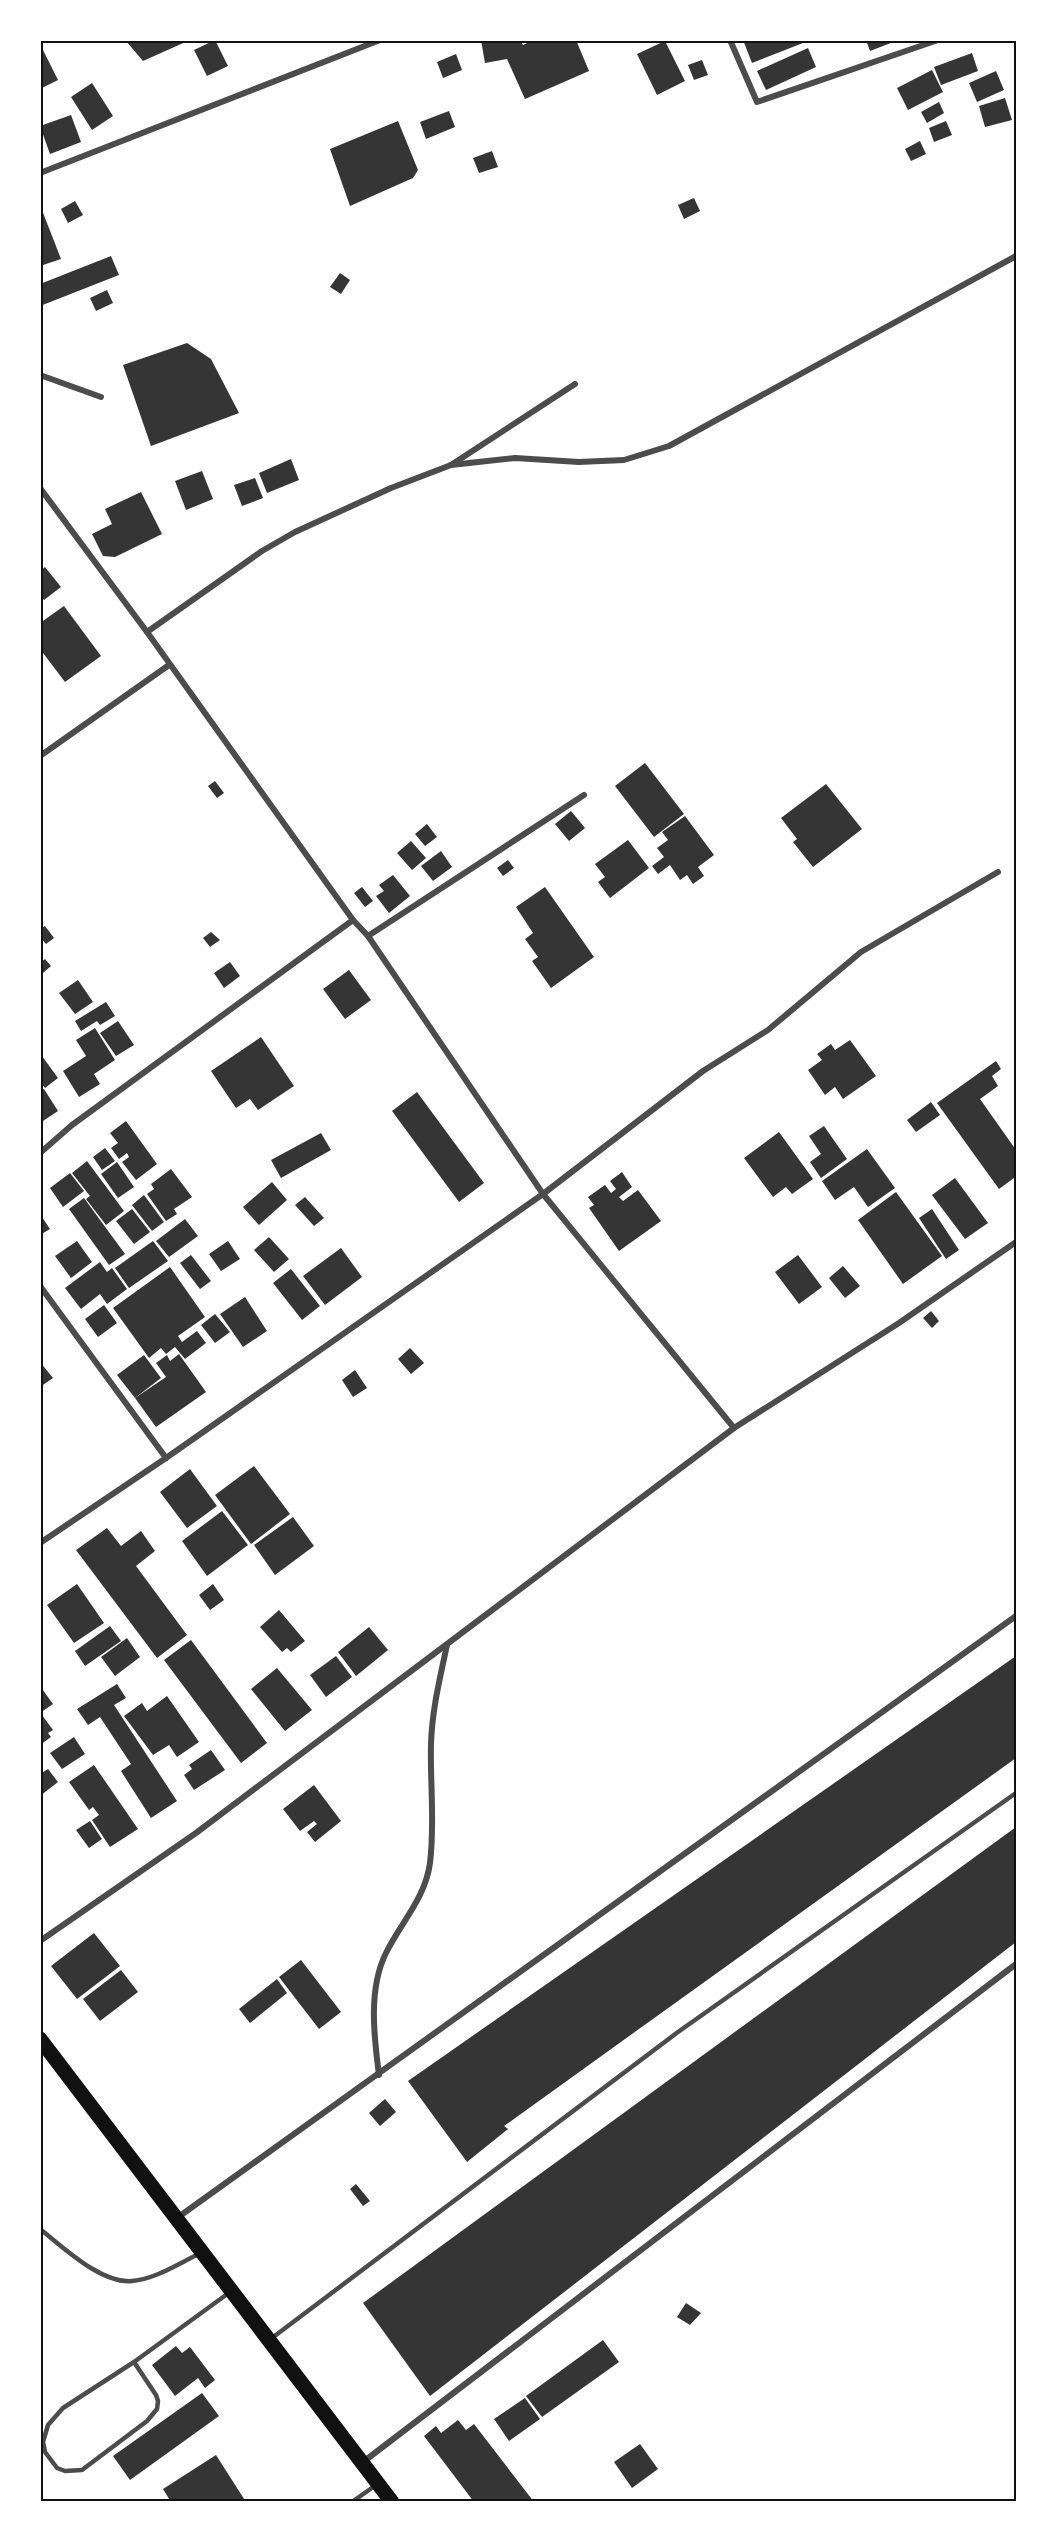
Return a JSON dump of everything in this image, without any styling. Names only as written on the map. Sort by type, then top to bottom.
[{"type":"main road","points":[[40,2038],[392,2502]]},
{"type":"street","points":[[40,172],[380,40]]},
{"type":"street","points":[[730,40],[757,102],[938,40]]},
{"type":"street","points":[[451,465],[515,458],[579,462],[624,460],[669,446],[1017,256]]},
{"type":"street","points":[[40,375],[101,397]]},
{"type":"street","points":[[147,632],[217,582],[295,532],[391,488],[451,465],[575,384]]},
{"type":"street","points":[[40,488],[147,632],[353,920],[368,936],[543,1194],[734,1428]]},
{"type":"street","points":[[40,756],[169,664]]},
{"type":"street","points":[[368,936],[584,795]]},
{"type":"street","points":[[40,1543],[166,1458],[543,1194],[703,1071],[768,1030],[861,952],[998,872]]},
{"type":"street","points":[[40,1153],[72,1125],[353,920]]},
{"type":"street","points":[[40,1941],[196,1833],[734,1428],[899,1323],[1017,1242]]},
{"type":"street","points":[[40,1286],[166,1458]]},
{"type":"street","points":[[177,2218],[1017,1616]]},
{"type":"street","points":[[379,2075],[374,2009],[377,1980],[385,1953],[423,1892],[430,1864],[433,1814],[431,1744],[434,1707],[448,1644]]},
{"type":"street","points":[[362,2462],[1017,1964]]},
{"type":"lane","points":[[270,2339],[678,2032],[1017,1793]]},
{"type":"lane","points":[[40,2229],[101,2274],[129,2282],[161,2272],[203,2252]]},
{"type":"lane","points":[[134,2362],[156,2395],[157,2409],[147,2421],[82,2470],[65,2471],[57,2468],[45,2452],[43,2442],[52,2418],[63,2408],[134,2362],[232,2290]]},
{"type":"lane","points":[[352,2502],[379,2484]]},
{"type":"building","points":[[190,40],[143,61],[126,41]]},
{"type":"building","points":[[215,40],[228,66],[207,76],[194,50]]},
{"type":"building","points":[[481,40],[520,40],[523,45],[533,40],[576,40],[589,71],[525,99],[507,59],[485,63]]},
{"type":"building","points":[[743,40],[803,40],[803,43],[752,63]]},
{"type":"building","points":[[866,40],[896,40],[896,41],[870,51]]},
{"type":"building","points":[[665,41],[685,81],[657,95],[637,54]]},
{"type":"building","points":[[40,44],[58,80],[40,89]]},
{"type":"building","points":[[808,48],[816,67],[766,90],[757,71]]},
{"type":"building","points":[[972,53],[978,71],[941,85],[934,67]]},
{"type":"building","points":[[456,54],[462,70],[443,78],[437,62]]},
{"type":"building","points":[[702,60],[708,75],[694,80],[688,65]]},
{"type":"building","points":[[932,70],[943,92],[908,110],[897,88]]},
{"type":"building","points":[[996,71],[1004,90],[977,102],[969,83]]},
{"type":"building","points":[[92,83],[113,116],[92,130],[71,97]]},
{"type":"building","points":[[1005,98],[1012,120],[985,127],[979,106]]},
{"type":"building","points":[[939,102],[944,113],[927,123],[921,112]]},
{"type":"building","points":[[449,111],[455,127],[426,139],[420,122]]},
{"type":"building","points":[[71,115],[81,142],[50,154],[40,126]]},
{"type":"building","points":[[398,121],[418,170],[413,178],[350,206],[330,149]]},
{"type":"building","points":[[946,121],[952,135],[934,142],[929,128]]},
{"type":"building","points":[[920,141],[926,154],[911,161],[905,149]]},
{"type":"building","points":[[492,151],[498,167],[479,173],[473,158]]},
{"type":"building","points":[[694,198],[700,211],[684,219],[678,205]]},
{"type":"building","points":[[75,201],[83,215],[68,223],[61,209]]},
{"type":"building","points":[[40,205],[61,259],[40,266]]},
{"type":"building","points":[[111,256],[119,275],[40,306],[40,284]]},
{"type":"building","points":[[340,273],[350,280],[341,294],[330,287]]},
{"type":"building","points":[[107,290],[113,303],[96,311],[90,298]]},
{"type":"building","points":[[187,343],[211,359],[239,413],[151,446],[123,365]]},
{"type":"building","points":[[291,459],[299,480],[267,493],[259,473]]},
{"type":"building","points":[[202,471],[213,499],[186,510],[175,481]]},
{"type":"building","points":[[255,478],[263,498],[242,506],[234,485]]},
{"type":"building","points":[[141,492],[162,534],[115,557],[103,556],[92,534],[112,524],[105,509]]},
{"type":"building","points":[[45,567],[61,587],[44,600],[40,596],[40,571]]},
{"type":"building","points":[[64,606],[101,656],[65,682],[40,649],[40,623]]},
{"type":"building","points":[[645,763],[684,814],[654,837],[615,786]]},
{"type":"building","points":[[215,781],[224,793],[217,798],[208,786]]},
{"type":"building","points":[[826,784],[862,829],[813,867],[793,842],[797,839],[781,818]]},
{"type":"building","points":[[571,811],[585,828],[569,841],[555,824]]},
{"type":"building","points":[[685,816],[714,855],[698,867],[704,876],[693,884],[687,875],[680,880],[670,865],[658,874],[652,866],[664,857],[657,848],[668,840],[662,832]]},
{"type":"building","points":[[427,824],[437,837],[425,846],[415,834]]},
{"type":"building","points":[[628,840],[649,868],[610,898],[598,882],[605,877],[595,864]]},
{"type":"building","points":[[411,841],[426,858],[412,870],[397,853]]},
{"type":"building","points":[[441,851],[452,867],[433,881],[421,866]]},
{"type":"building","points":[[508,860],[514,868],[503,876],[497,868]]},
{"type":"building","points":[[393,875],[410,896],[389,913],[376,896],[384,891],[379,885]]},
{"type":"building","points":[[362,887],[373,901],[365,907],[354,893]]},
{"type":"building","points":[[545,887],[594,957],[551,988],[532,961],[538,957],[525,939],[533,933],[516,907]]},
{"type":"building","points":[[45,926],[54,938],[46,944],[40,937],[40,929]]},
{"type":"building","points":[[211,932],[220,940],[210,947],[203,938]]},
{"type":"building","points":[[45,959],[51,966],[43,973],[40,963]]},
{"type":"building","points":[[230,962],[240,976],[224,988],[214,973]]},
{"type":"building","points":[[349,970],[371,1000],[345,1019],[323,989]]},
{"type":"building","points":[[78,980],[93,1002],[75,1014],[59,993]]},
{"type":"building","points":[[106,1002],[115,1016],[100,1025],[97,1021],[81,1031],[75,1021]]},
{"type":"building","points":[[118,1021],[134,1045],[116,1056],[100,1033]]},
{"type":"building","points":[[95,1028],[115,1060],[94,1074],[100,1084],[79,1097],[63,1071],[86,1056],[76,1040]]},
{"type":"building","points":[[261,1037],[294,1086],[258,1110],[250,1099],[236,1108],[211,1071]]},
{"type":"building","points":[[850,1040],[876,1076],[843,1099],[835,1087],[825,1095],[808,1070],[822,1060],[817,1054],[831,1044],[835,1050]]},
{"type":"building","points":[[42,1056],[58,1078],[45,1088],[40,1082]]},
{"type":"building","points":[[996,1061],[1001,1069],[992,1076],[998,1086],[980,1099],[1016,1150],[1016,1181],[1014,1178],[999,1189],[937,1103]]},
{"type":"building","points":[[44,1089],[58,1111],[40,1123],[40,1091]]},
{"type":"building","points":[[417,1092],[484,1183],[459,1202],[392,1111]]},
{"type":"building","points":[[931,1102],[940,1115],[916,1132],[907,1120]]},
{"type":"building","points":[[126,1121],[157,1164],[136,1180],[122,1162],[129,1157],[127,1153],[119,1159],[111,1148],[118,1143],[110,1133]]},
{"type":"building","points":[[824,1126],[847,1159],[821,1178],[810,1162],[821,1154],[809,1136]]},
{"type":"building","points":[[779,1132],[813,1179],[792,1194],[786,1187],[773,1197],[744,1158]]},
{"type":"building","points":[[321,1133],[331,1150],[281,1178],[271,1160]]},
{"type":"building","points":[[105,1148],[115,1161],[102,1170],[93,1157]]},
{"type":"building","points":[[867,1149],[895,1188],[868,1207],[854,1187],[835,1200],[822,1181]]},
{"type":"building","points":[[87,1161],[124,1211],[106,1225],[86,1199],[90,1196],[72,1173]]},
{"type":"building","points":[[117,1162],[134,1187],[118,1198],[101,1174]]},
{"type":"building","points":[[171,1169],[192,1197],[174,1209],[177,1214],[166,1221],[147,1194],[154,1189],[151,1184]]},
{"type":"building","points":[[622,1172],[632,1187],[619,1197],[623,1201],[638,1190],[661,1221],[619,1251],[589,1208],[594,1205],[588,1197],[605,1185],[611,1193],[616,1189],[610,1181]]},
{"type":"building","points":[[70,1173],[84,1191],[63,1207],[50,1188]]},
{"type":"building","points":[[955,1178],[988,1223],[965,1239],[932,1195]]},
{"type":"building","points":[[272,1182],[287,1200],[259,1225],[243,1207]]},
{"type":"building","points":[[896,1192],[942,1256],[903,1284],[858,1220]]},
{"type":"building","points":[[144,1195],[164,1222],[152,1231],[132,1205]]},
{"type":"building","points":[[305,1197],[324,1218],[314,1226],[295,1205]]},
{"type":"building","points":[[84,1198],[125,1254],[109,1265],[69,1209]]},
{"type":"building","points":[[132,1209],[150,1232],[134,1244],[116,1221]]},
{"type":"building","points":[[932,1209],[959,1250],[946,1259],[919,1218]]},
{"type":"building","points":[[40,1214],[50,1229],[40,1235]]},
{"type":"building","points":[[185,1219],[198,1236],[169,1257],[156,1241]]},
{"type":"building","points":[[269,1237],[289,1259],[274,1272],[254,1250]]},
{"type":"building","points":[[77,1241],[92,1262],[71,1278],[55,1256]]},
{"type":"building","points":[[153,1241],[168,1261],[129,1288],[115,1268]]},
{"type":"building","points":[[228,1241],[240,1259],[221,1271],[209,1254]]},
{"type":"building","points":[[341,1248],[362,1277],[325,1305],[303,1276]]},
{"type":"building","points":[[191,1255],[211,1281],[200,1289],[180,1263]]},
{"type":"building","points":[[798,1255],[822,1287],[799,1304],[775,1272]]},
{"type":"building","points":[[100,1262],[107,1272],[112,1268],[127,1289],[107,1304],[100,1294],[81,1309],[65,1288]]},
{"type":"building","points":[[843,1266],[860,1286],[845,1298],[829,1278]]},
{"type":"building","points":[[170,1267],[205,1317],[178,1336],[182,1342],[197,1331],[206,1343],[185,1359],[175,1347],[166,1354],[161,1348],[149,1358],[113,1308]]},
{"type":"building","points":[[291,1269],[320,1306],[302,1320],[273,1283]]},
{"type":"building","points":[[245,1297],[267,1331],[243,1347],[220,1314]]},
{"type":"building","points":[[104,1305],[117,1323],[98,1337],[85,1319]]},
{"type":"building","points":[[931,1311],[939,1321],[932,1328],[923,1318]]},
{"type":"building","points":[[215,1314],[230,1332],[215,1343],[201,1325]]},
{"type":"building","points":[[410,1348],[424,1363],[411,1374],[398,1359]]},
{"type":"building","points":[[179,1354],[206,1392],[156,1427],[135,1398],[166,1377],[156,1363],[167,1355],[170,1361]]},
{"type":"building","points":[[144,1355],[161,1378],[135,1398],[117,1375]]},
{"type":"building","points":[[40,1362],[53,1378],[40,1387]]},
{"type":"building","points":[[355,1370],[367,1388],[353,1397],[342,1380]]},
{"type":"building","points":[[254,1466],[290,1514],[251,1544],[215,1495]]},
{"type":"building","points":[[190,1469],[217,1506],[187,1528],[160,1492]]},
{"type":"building","points":[[222,1511],[248,1545],[207,1576],[182,1541]]},
{"type":"building","points":[[293,1517],[314,1546],[275,1575],[254,1545]]},
{"type":"building","points":[[107,1528],[121,1546],[141,1531],[155,1551],[136,1566],[187,1635],[157,1658],[76,1550]]},
{"type":"building","points":[[77,1584],[104,1623],[74,1643],[47,1605]]},
{"type":"building","points":[[213,1584],[224,1600],[210,1610],[199,1595]]},
{"type":"building","points":[[279,1610],[305,1641],[291,1652],[287,1648],[282,1652],[260,1627]]},
{"type":"building","points":[[110,1626],[121,1641],[85,1666],[75,1651]]},
{"type":"building","points":[[369,1627],[388,1650],[356,1676],[338,1652]]},
{"type":"building","points":[[127,1638],[140,1657],[115,1676],[101,1657]]},
{"type":"building","points":[[191,1640],[267,1743],[241,1763],[164,1660]]},
{"type":"building","points":[[336,1656],[352,1677],[326,1697],[310,1675]]},
{"type":"building","points":[[1016,1656],[1016,1758],[504,2126],[508,2129],[467,2162],[408,2081]]},
{"type":"building","points":[[277,1668],[312,1710],[285,1731],[251,1689]]},
{"type":"building","points":[[117,1684],[126,1698],[114,1705],[177,1801],[151,1818],[121,1771],[131,1764],[100,1717],[88,1725],[77,1709]]},
{"type":"building","points":[[40,1686],[53,1704],[40,1713]]},
{"type":"building","points":[[167,1696],[199,1742],[177,1757],[169,1745],[153,1755],[124,1716],[142,1703],[147,1711]]},
{"type":"building","points":[[42,1715],[53,1730],[48,1733],[51,1737],[40,1745]]},
{"type":"building","points":[[74,1737],[85,1754],[62,1769],[50,1753]]},
{"type":"building","points":[[211,1750],[225,1770],[194,1790],[184,1775],[192,1769],[189,1765]]},
{"type":"building","points":[[94,1765],[138,1829],[110,1847],[92,1820],[99,1815],[93,1807],[89,1810],[69,1782]]},
{"type":"building","points":[[48,1769],[58,1782],[40,1796],[40,1774]]},
{"type":"building","points":[[314,1785],[341,1821],[315,1842],[307,1832],[317,1824],[314,1821],[300,1831],[283,1809]]},
{"type":"building","points":[[90,1821],[102,1839],[89,1848],[76,1830]]},
{"type":"building","points":[[1016,1827],[1016,1942],[430,2396],[363,2303]]},
{"type":"building","points":[[94,1933],[120,1966],[77,1999],[51,1966]]},
{"type":"building","points":[[301,1960],[341,2012],[319,2029],[279,1977]]},
{"type":"building","points":[[121,1970],[138,1992],[100,2021],[83,1999]]},
{"type":"building","points":[[277,1979],[287,1993],[250,2023],[239,2009]]},
{"type":"building","points":[[385,2099],[396,2112],[380,2126],[369,2113]]},
{"type":"building","points":[[356,2184],[370,2201],[363,2206],[350,2189]]},
{"type":"building","points":[[686,2303],[701,2313],[690,2325],[677,2317]]},
{"type":"building","points":[[603,2340],[619,2362],[542,2417],[526,2396]]},
{"type":"building","points":[[176,2346],[182,2353],[190,2347],[215,2380],[205,2388],[198,2378],[175,2396],[152,2365]]},
{"type":"building","points":[[202,2393],[219,2416],[130,2480],[113,2456]]},
{"type":"building","points":[[525,2398],[540,2419],[509,2441],[494,2419]]},
{"type":"building","points":[[458,2420],[466,2430],[474,2424],[534,2502],[474,2502],[424,2436],[436,2426],[441,2433]]},
{"type":"building","points":[[640,2444],[658,2469],[632,2488],[614,2462]]},
{"type":"building","points":[[216,2455],[246,2502],[171,2502],[163,2489]]}]
